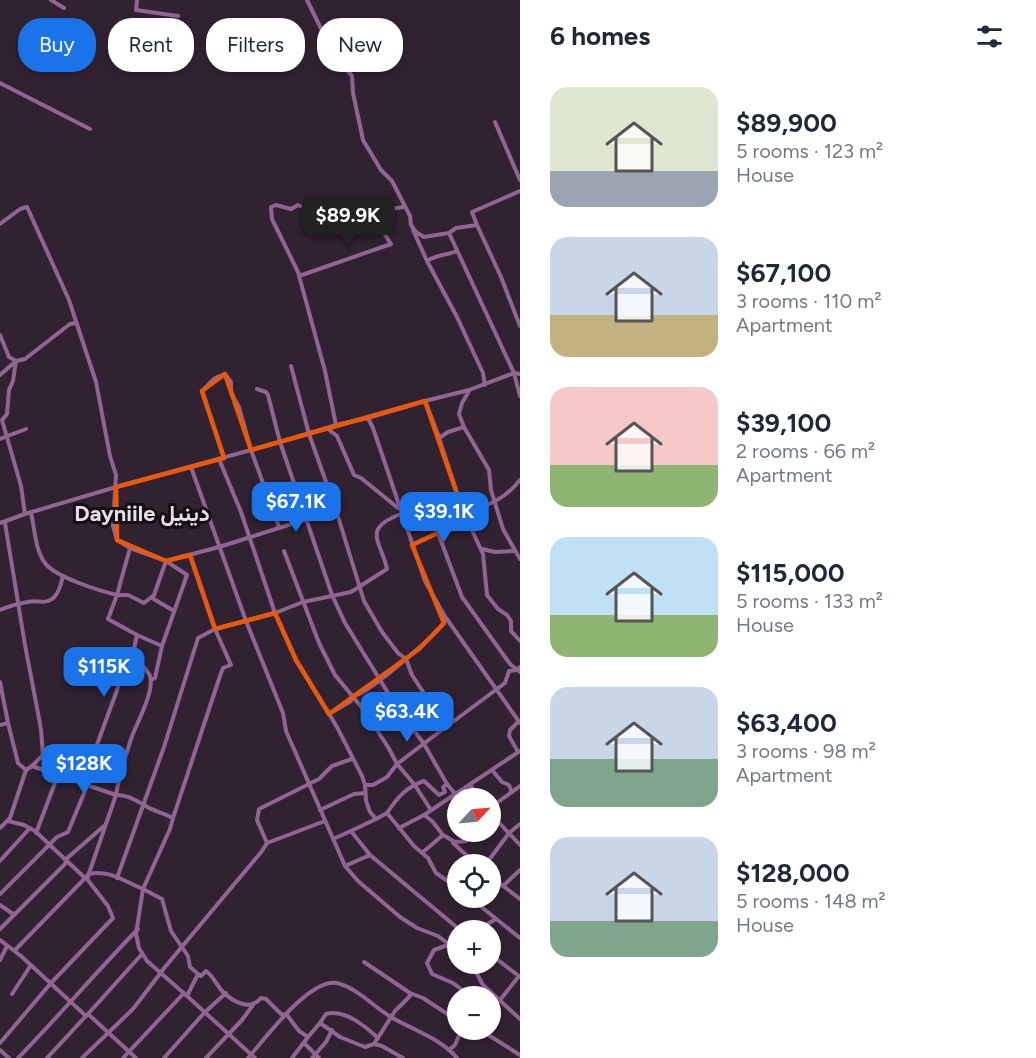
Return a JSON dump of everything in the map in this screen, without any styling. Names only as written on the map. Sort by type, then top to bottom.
[{"type":"street","points":[[51,0],[64,8]]},
{"type":"street","points":[[137,0],[136,10],[178,16]]},
{"type":"street","points":[[307,0],[332,51],[352,76],[352,93],[363,140],[381,170],[392,181],[410,216],[411,225],[427,261],[483,373],[485,385]]},
{"type":"street","points":[[0,83],[90,129]]},
{"type":"street","points":[[495,122],[520,180]]},
{"type":"street","points":[[520,191],[472,212],[520,326]]},
{"type":"street","points":[[336,425],[325,371],[299,276],[272,219],[271,207],[276,205],[291,209],[298,205],[308,209],[310,215],[325,210],[340,218],[345,226],[375,211],[404,207]]},
{"type":"street","points":[[0,224],[20,209],[27,207],[69,300],[96,382],[110,456],[116,475],[113,526],[117,540],[130,548],[166,561],[187,575],[162,646],[155,678],[151,680]]},
{"type":"street","points":[[299,276],[392,244],[378,224],[375,211]]},
{"type":"street","points":[[411,225],[424,237],[477,225]]},
{"type":"street","points":[[449,233],[514,373],[520,396]]},
{"type":"street","points":[[427,261],[457,251]]},
{"type":"street","points":[[0,375],[16,361],[25,359],[64,328],[76,323]]},
{"type":"street","points":[[0,335],[9,357],[16,361]]},
{"type":"street","points":[[16,361],[9,390],[7,414],[2,420],[21,486],[25,514]]},
{"type":"street","points":[[291,366],[309,434],[372,618],[394,648],[406,659],[412,675],[429,701],[446,720],[454,721]]},
{"type":"street","points":[[0,828],[8,821],[28,768],[43,755],[19,604],[2,523],[116,487],[470,390],[514,373],[520,374]]},
{"type":"street","points":[[279,528],[251,450],[239,407],[231,393],[231,382],[225,374],[215,378],[202,391],[222,458],[275,613],[296,660],[329,714],[365,784],[364,793],[370,812],[376,819]]},
{"type":"street","points":[[257,389],[268,395],[280,442],[332,595],[345,623],[450,788]]},
{"type":"street","points":[[470,390],[459,410],[464,427],[489,470],[503,530],[520,559]]},
{"type":"street","points":[[425,401],[466,520],[481,549],[487,595],[498,609],[507,615],[511,621],[511,631],[520,641]]},
{"type":"street","points":[[368,418],[425,581],[444,615],[519,722],[510,729],[509,736],[519,752],[466,788]]},
{"type":"street","points":[[439,438],[447,432],[464,427]]},
{"type":"street","points":[[328,428],[337,436],[354,475],[362,478],[399,508]]},
{"type":"street","points":[[0,439],[26,429]]},
{"type":"street","points":[[191,467],[246,621],[283,713],[286,731],[345,866],[358,881],[400,917],[447,943]]},
{"type":"street","points":[[463,511],[483,508],[495,502],[510,493],[520,480]]},
{"type":"street","points":[[166,561],[219,547],[336,510]]},
{"type":"street","points":[[32,513],[39,552],[45,564],[63,576],[88,587],[117,595],[128,595],[144,603],[152,598],[166,561]]},
{"type":"street","points":[[117,878],[164,747],[198,638],[215,629],[275,613],[303,602],[351,592],[387,569],[377,543],[378,530],[383,523],[401,514]]},
{"type":"street","points":[[412,545],[466,520]]},
{"type":"street","points":[[438,533],[462,597],[510,664],[519,670]]},
{"type":"street","points":[[130,548],[108,619],[162,646]]},
{"type":"street","points":[[481,549],[495,552],[515,550]]},
{"type":"street","points":[[284,551],[323,651],[335,675],[353,696],[397,764],[431,810]]},
{"type":"street","points":[[190,555],[215,629],[231,664],[223,668],[170,829],[143,889],[137,939],[142,954],[152,967],[185,994],[251,1057],[305,994],[322,984],[330,983],[344,986],[391,1017],[450,1050],[457,1058]]},
{"type":"street","points":[[0,610],[10,604],[48,601],[54,597],[60,587],[63,576]]},
{"type":"street","points":[[152,598],[174,611]]},
{"type":"street","points":[[353,696],[357,697],[406,659],[444,623],[444,615]]},
{"type":"street","points":[[94,753],[120,682],[133,654],[136,635]]},
{"type":"street","points":[[15,950],[87,876],[102,840],[138,718],[148,699],[150,674],[133,654]]},
{"type":"street","points":[[365,784],[373,785],[387,777],[397,764],[505,683],[509,671],[519,670]]},
{"type":"street","points":[[0,682],[18,763],[116,795],[124,795],[173,818]]},
{"type":"street","points":[[329,714],[351,701],[353,696]]},
{"type":"street","points":[[0,725],[8,723]]},
{"type":"street","points":[[36,833],[58,775],[61,757]]},
{"type":"street","points":[[0,894],[57,837],[68,832],[99,757]]},
{"type":"street","points":[[267,843],[257,820],[259,809],[319,779],[332,766],[352,759]]},
{"type":"street","points":[[492,770],[502,782],[509,785],[512,793]]},
{"type":"street","points":[[333,839],[387,813],[403,792],[414,784],[424,781],[440,795],[445,792],[443,787],[447,784]]},
{"type":"street","points":[[501,802],[520,786]]},
{"type":"street","points":[[320,810],[364,793]]},
{"type":"street","points":[[399,828],[447,800]]},
{"type":"street","points":[[387,813],[414,846],[423,852],[439,876],[447,881]]},
{"type":"street","points":[[424,815],[447,837]]},
{"type":"street","points":[[82,1058],[133,1009],[138,999],[267,843],[326,820]]},
{"type":"street","points":[[0,1043],[51,983],[113,918],[108,906],[87,876],[66,861],[30,828],[8,821]]},
{"type":"street","points":[[501,823],[520,845]]},
{"type":"street","points":[[493,854],[509,833],[520,824]]},
{"type":"street","points":[[0,929],[66,861],[105,825]]},
{"type":"street","points":[[0,861],[30,828]]},
{"type":"street","points":[[351,831],[370,855],[448,920]]},
{"type":"street","points":[[423,852],[443,835]]},
{"type":"street","points":[[452,842],[465,854]]},
{"type":"street","points":[[345,866],[370,855]]},
{"type":"street","points":[[520,870],[503,886],[520,899]]},
{"type":"street","points":[[87,876],[98,872],[107,873],[162,899],[171,931],[188,956],[190,967],[201,976],[206,971],[214,977],[226,993],[239,1003],[253,1005]]},
{"type":"street","points":[[0,905],[13,914],[16,913]]},
{"type":"street","points":[[483,908],[520,938]]},
{"type":"street","points":[[18,1058],[42,1035],[70,1001],[138,928]]},
{"type":"street","points":[[0,940],[15,950],[136,1058]]},
{"type":"street","points":[[447,945],[434,950],[427,963],[432,974],[457,986]]},
{"type":"street","points":[[0,960],[7,946]]},
{"type":"street","points":[[47,1058],[142,954]]},
{"type":"street","points":[[364,962],[410,993],[423,998],[447,1014]]},
{"type":"street","points":[[501,962],[520,977],[501,999]]},
{"type":"street","points":[[12,994],[31,965]]},
{"type":"street","points":[[123,1058],[185,994],[198,974]]},
{"type":"street","points":[[164,1058],[204,1013],[226,993]]},
{"type":"street","points":[[374,1044],[410,993]]},
{"type":"street","points":[[206,1058],[261,998],[266,999],[281,1014],[287,1015],[299,1031],[308,1037]]},
{"type":"street","points":[[501,1001],[520,1019]]},
{"type":"street","points":[[292,1058],[326,1014],[333,1013],[361,1023],[378,1038]]},
{"type":"street","points":[[320,1023],[340,1037],[361,1046],[374,1044],[389,1049],[403,1058]]},
{"type":"street","points":[[313,1056],[326,1042],[332,1030]]},
{"type":"street","points":[[450,1050],[457,1040]]},
{"type":"street","points":[[496,1040],[520,1055]]},
{"type":"street","points":[[304,1043],[313,1056],[319,1058]]},
{"type":"street","points":[[0,1050],[9,1058]]},
{"type":"highlighted area","points":[[225,374],[251,450],[425,401],[466,520],[412,545],[444,623],[419,649],[329,714],[296,660],[275,613],[215,629],[190,555],[166,561],[117,540],[116,487],[224,458],[202,391]]},
{"type":"district","name":"Dayniile دينيل","points":[[142,513]]}]
